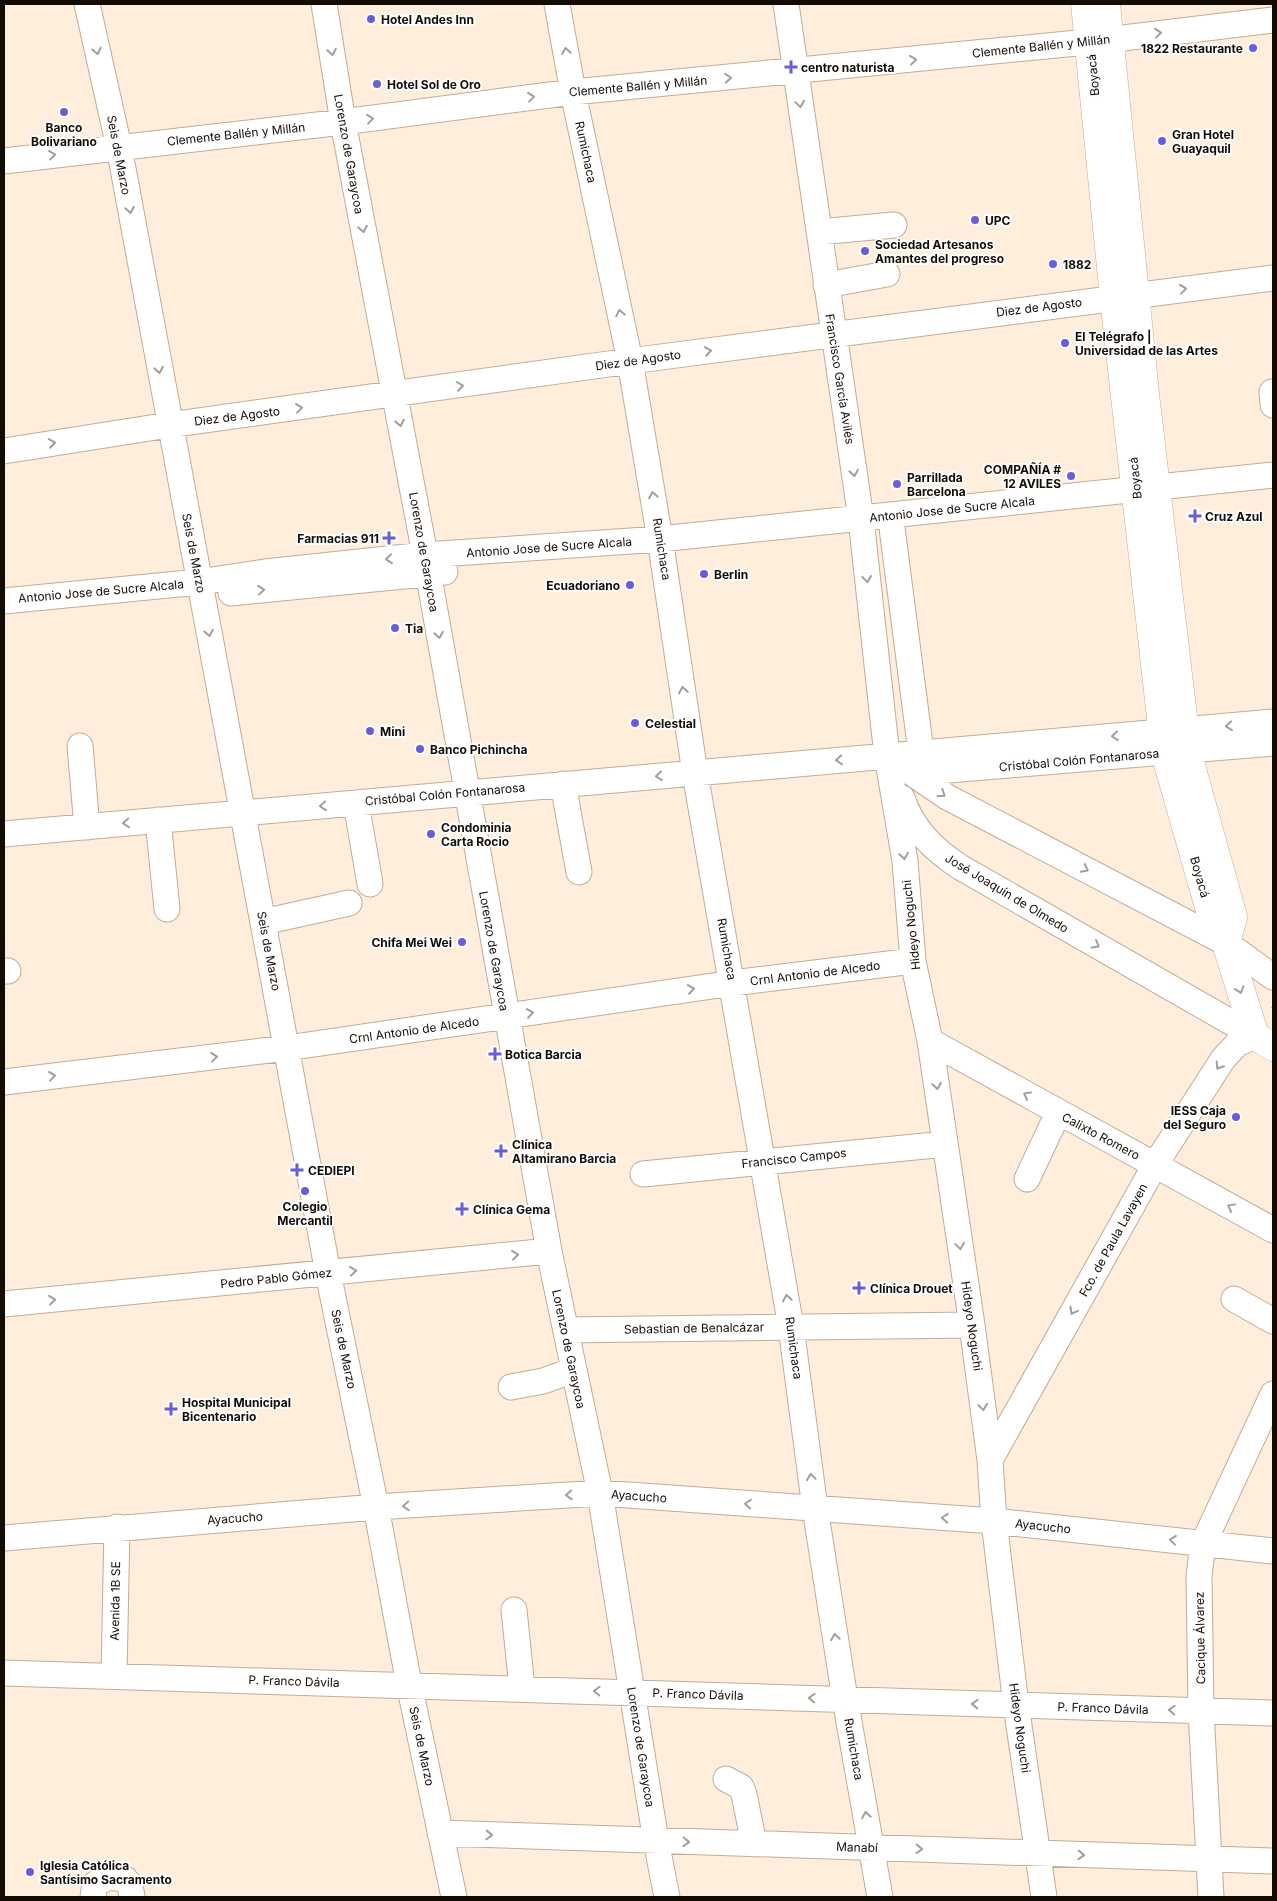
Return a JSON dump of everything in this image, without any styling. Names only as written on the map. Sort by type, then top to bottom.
[{"type":"main road","name":"Boyacá","points":[[1085,4],[1099,40],[1124,297],[1174,742],[1233,917],[1226,943]]},
{"type":"main road","name":"Boyacá","points":[[1099,40],[1106,4]]},
{"type":"main road","points":[[1226,943],[1264,1042]]},
{"type":"street","name":"Seis de Marzo","points":[[87,4],[119,147],[169,425],[328,1273],[376,1508],[409,1684],[454,1897]]},
{"type":"street","name":"Lorenzo de Garaycoa","points":[[324,4],[343,122],[427,564],[549,1252],[600,1493],[656,1841],[667,1897]]},
{"type":"street","name":"Rumichaca","points":[[557,4],[573,92],[630,361],[661,545],[695,773],[764,1161],[791,1327],[815,1508],[845,1699],[880,1897]]},
{"type":"street","name":"Francisco García Avilés","points":[[786,4],[832,334],[861,520],[887,756]]},
{"type":"street","name":"Boyacá","points":[[1095,4],[1099,40]]},
{"type":"street","name":"Clemente Ballén y Millán","points":[[4,160],[343,122],[573,92],[795,72],[1273,20]]},
{"type":"street","points":[[819,232],[894,225]]},
{"type":"street","points":[[826,285],[887,274]]},
{"type":"street","name":"Diez de Agosto","points":[[4,451],[169,425],[630,361],[1273,278]]},
{"type":"street","name":"Antonio Jose de Sucre Alcala","points":[[861,520],[892,528],[1146,489],[1273,464]]},
{"type":"street","name":"Antonio Jose de Sucre Alcala","points":[[4,616],[201,589],[265,572],[427,564],[661,545],[861,520],[1273,475]]},
{"type":"street","name":"Antonio Jose de Sucre Alcala","points":[[1146,489],[1273,490]]},
{"type":"street","points":[[892,528],[922,752]]},
{"type":"street","name":"Antonio Jose de Sucre Alcala","points":[[4,601],[201,589]]},
{"type":"street","name":"Cristóbal Colón Fontanarosa","points":[[887,756],[937,771],[1174,742],[1273,722]]},
{"type":"street","name":"Cristóbal Colón Fontanarosa","points":[[4,834],[922,752],[1174,742],[1273,743]]},
{"type":"street","points":[[80,746],[87,826]]},
{"type":"street","points":[[887,756],[947,798],[1226,943],[1273,977]]},
{"type":"street","name":"Hideyo Noguchi","points":[[887,756],[905,861],[913,961],[930,1041],[972,1324],[990,1460],[994,1521],[1016,1705],[1044,1897]]},
{"type":"street","name":"José Joaquín de Olmedo","points":[[887,756],[909,817],[923,838],[940,854],[960,868],[1264,1042]]},
{"type":"street","points":[[563,784],[579,872]]},
{"type":"street","points":[[356,803],[370,884]]},
{"type":"street","points":[[158,820],[167,909]]},
{"type":"street","points":[[263,922],[349,903]]},
{"type":"street","points":[[1226,943],[1273,957]]},
{"type":"street","name":"Crnl Antonio de Alcedo","points":[[4,1082],[287,1048],[733,983],[913,961]]},
{"type":"street","name":"Calixto Romero","points":[[930,1041],[1273,1230]]},
{"type":"street","name":"Fco. de Paula Lavayen","points":[[990,1460],[1155,1165],[1226,1055],[1237,1044],[1264,1042]]},
{"type":"street","points":[[1027,1179],[1058,1113]]},
{"type":"street","name":"Francisco Campos","points":[[643,1174],[946,1144]]},
{"type":"street","name":"Pedro Pablo Gómez","points":[[4,1304],[549,1252]]},
{"type":"street","points":[[1234,1299],[1273,1321]]},
{"type":"street","name":"Sebastian de Benalcázar","points":[[566,1330],[972,1324]]},
{"type":"street","points":[[511,1387],[543,1381],[574,1370]]},
{"type":"street","name":"Cacique Álvarez","points":[[1212,1897],[1201,1711],[1199,1576],[1203,1544],[1273,1394]]},
{"type":"street","name":"Ayacucho","points":[[4,1538],[117,1527],[600,1493],[994,1521],[1273,1551]]},
{"type":"street","name":"Avenida 1B SE","points":[[114,1676],[117,1527]]},
{"type":"street","points":[[514,1610],[522,1688]]},
{"type":"street","name":"P. Franco Dávila","points":[[4,1673],[409,1684],[1273,1713]]},
{"type":"street","points":[[726,1779],[740,1787],[744,1794],[754,1844]]},
{"type":"street","name":"Manabí","points":[[440,1833],[1273,1861]]},
{"type":"street","points":[[93,1897],[95,1884],[109,1877],[125,1879],[130,1885],[132,1897]]},
{"type":"place","name":"Hotel Andes Inn","points":[[371,19]]},
{"type":"place","name":"1822 Restaurante","points":[[1253,48]]},
{"type":"place","name":"centro naturista","points":[[791,67]]},
{"type":"place","name":"Hotel Sol de Oro","points":[[377,84]]},
{"type":"place","name":"Banco Bolivariano","points":[[64,112]]},
{"type":"place","name":"Gran Hotel Guayaquil","points":[[1162,141]]},
{"type":"place","name":"UPC","points":[[975,220]]},
{"type":"place","name":"Sociedad Artesanos Amantes del progreso","points":[[865,251]]},
{"type":"place","name":"1882","points":[[1053,264]]},
{"type":"place","name":"El Telégrafo | Universidad de las Artes","points":[[1065,343]]},
{"type":"place","name":"COMPAÑÍA # 12 AVILES","points":[[1071,476]]},
{"type":"place","name":"Parrillada Barcelona","points":[[897,484]]},
{"type":"place","name":"Cruz Azul","points":[[1195,516]]},
{"type":"place","name":"Farmacias 911","points":[[389,538]]},
{"type":"place","name":"Berlin","points":[[704,574]]},
{"type":"place","name":"Ecuadoriano","points":[[630,585]]},
{"type":"place","name":"Tia","points":[[395,628]]},
{"type":"place","name":"Celestial","points":[[635,723]]},
{"type":"place","name":"Mini","points":[[370,731]]},
{"type":"place","name":"Banco Pichincha","points":[[420,749]]},
{"type":"place","name":"Condominia Carta Rocio","points":[[431,834]]},
{"type":"place","name":"Chifa Mei Wei","points":[[462,942]]},
{"type":"place","name":"Botica Barcia","points":[[495,1054]]},
{"type":"place","name":"IESS Caja del Seguro","points":[[1236,1117]]},
{"type":"place","name":"Clínica Altamirano Barcia","points":[[501,1151]]},
{"type":"place","name":"CEDIEPI","points":[[297,1170]]},
{"type":"place","name":"Colegio Mercantil","points":[[305,1191]]},
{"type":"place","name":"Clínica Gema","points":[[462,1209]]},
{"type":"place","name":"Clínica Drouet","points":[[859,1288]]},
{"type":"place","name":"Hospital Municipal Bicentenario","points":[[171,1409]]},
{"type":"place","name":"Iglesia Católica Santísimo Sacramento","points":[[30,1872]]}]
